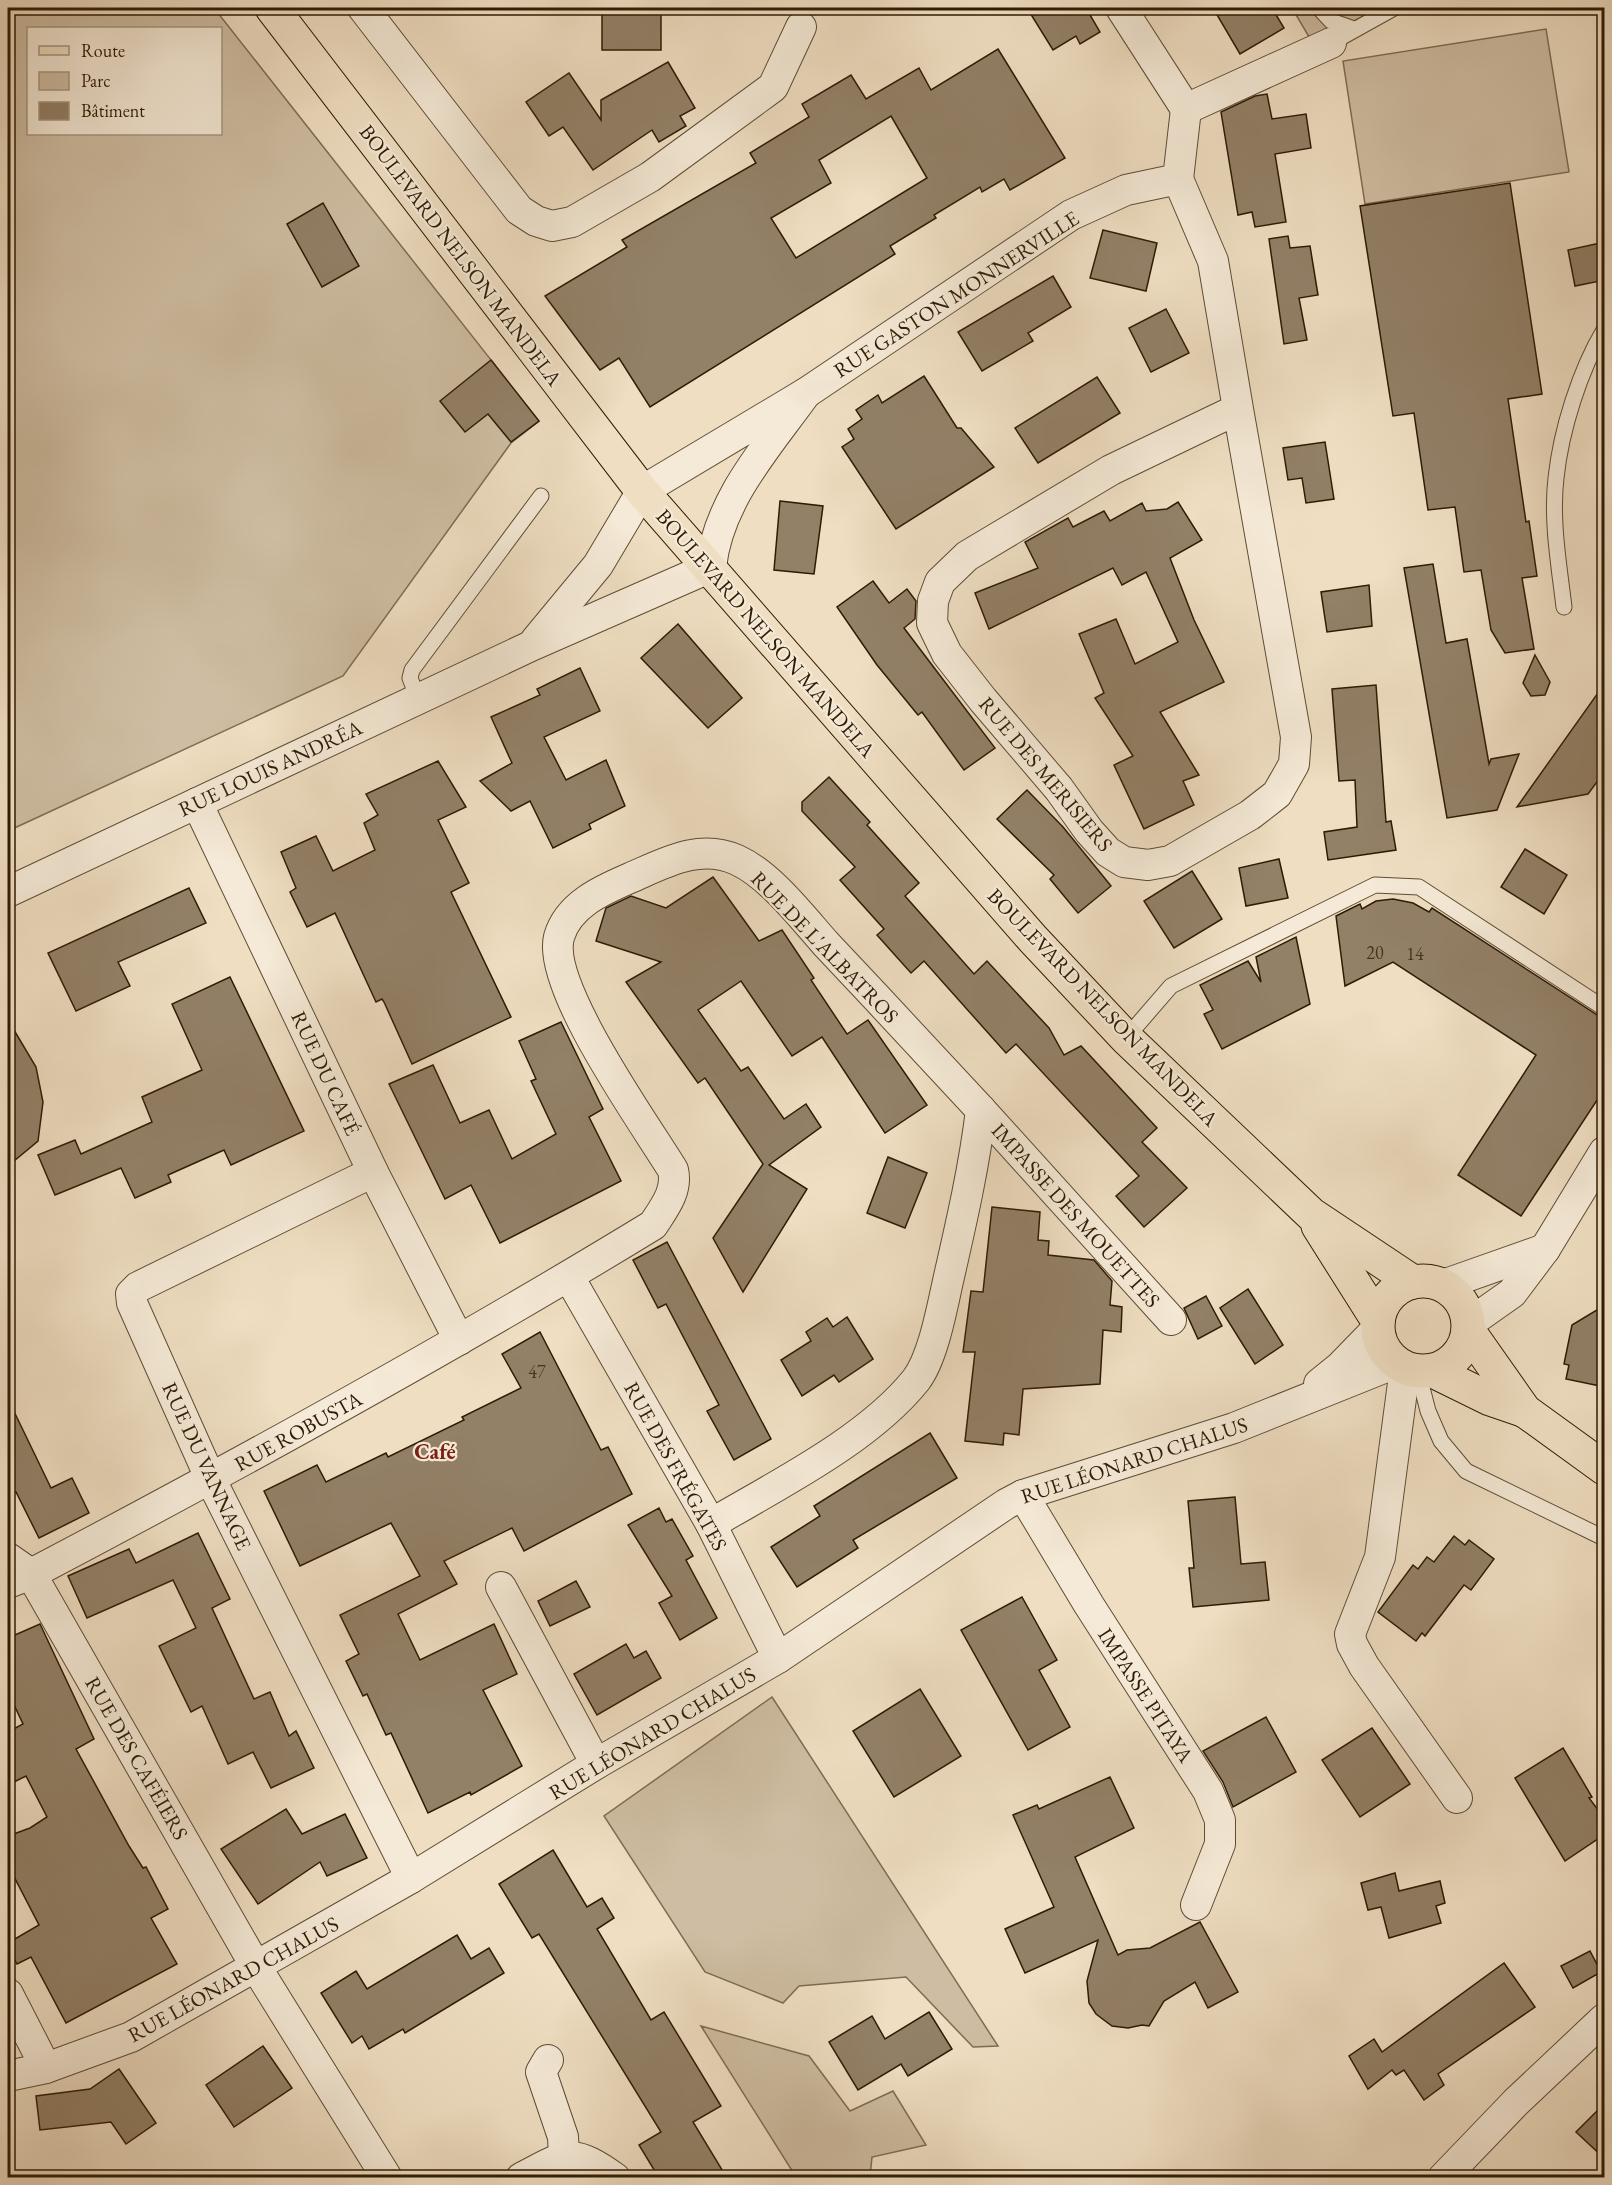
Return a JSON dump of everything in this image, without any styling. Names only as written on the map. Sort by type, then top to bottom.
[{"type":"main road","name":"BOULEVARD NELSON MANDELA","points":[[272,8],[642,491],[711,567],[1032,939],[1126,1038],[1311,1214],[1428,1284]]},
{"type":"main road","name":"BOULEVARD NELSON MANDELA","points":[[1311,1214],[1378,1324]]},
{"type":"main road","points":[[1525,1411],[1468,1327],[1461,1301],[1428,1284],[1400,1287],[1389,1296],[1381,1307],[1378,1324],[1386,1353],[1413,1368],[1525,1411],[1605,1468]]},
{"type":"main road","points":[[1413,1368],[1446,1366],[1465,1344],[1468,1327]]},
{"type":"street","points":[[363,8],[519,210],[536,221],[552,226],[572,222],[650,177],[773,87],[801,27]]},
{"type":"street","points":[[1121,8],[1186,109],[1178,179]]},
{"type":"street","points":[[1186,109],[1342,36]]},
{"type":"street","name":"RUE GASTON MONNERVILLE","points":[[642,491],[806,393],[1071,215],[1126,190],[1178,179]]},
{"type":"street","name":"RUE DES MERISIERS","points":[[1178,179],[1213,261],[1296,738],[1294,764],[1277,794],[1250,815],[1179,856],[1170,861],[1148,865],[1124,862],[1108,852],[1089,831],[1059,789],[947,654],[932,623],[933,601],[940,582],[967,556],[1111,470],[1238,409]]},
{"type":"street","name":"RUE GASTON MONNERVILLE","points":[[711,567],[713,547],[721,521],[758,460],[806,393]]},
{"type":"street","name":"RUE LOUIS ANDRÉA","points":[[533,645],[598,565],[642,491]]},
{"type":"street","name":"RUE LOUIS ANDRÉA","points":[[8,892],[533,645],[711,567]]},
{"type":"street","name":"RUE DU CAFÉ","points":[[197,803],[373,1172],[459,1340]]},
{"type":"street","name":"RUE DE L'ALBATROS","points":[[569,1276],[653,1225],[670,1198],[675,1178],[673,1170],[578,1014],[561,975],[558,939],[570,915],[602,890],[676,858],[710,852],[739,861],[757,873],[778,892],[981,1110]]},
{"type":"street","points":[[711,1524],[808,1466],[885,1414],[918,1378],[937,1329],[974,1165],[981,1110]]},
{"type":"street","name":"IMPASSE DES MOUETTES","points":[[981,1110],[1170,1320]]},
{"type":"street","points":[[1468,1327],[1512,1293],[1545,1250],[1605,1152]]},
{"type":"street","name":"RUE DU VANNAGE","points":[[373,1172],[138,1287],[132,1294],[132,1303],[211,1480],[411,1878]]},
{"type":"street","points":[[1428,1284],[1545,1250]]},
{"type":"street","name":"RUE ROBUSTA","points":[[15,1572],[211,1480],[569,1276]]},
{"type":"street","name":"RUE DES FRÉGATES","points":[[569,1276],[711,1524],[778,1658]]},
{"type":"street","name":"RUE LÉONARD CHALUS","points":[[1299,1401],[1340,1367],[1378,1324]]},
{"type":"street","points":[[1413,1368],[1380,1557],[1350,1634],[1352,1644],[1364,1666],[1457,1798]]},
{"type":"street","name":"RUE LÉONARD CHALUS","points":[[8,2076],[46,2068],[131,2037],[411,1878],[596,1764],[778,1658],[984,1517],[1023,1495],[1234,1428],[1299,1401],[1413,1368]]},
{"type":"street","name":"IMPASSE PITAYA","points":[[1023,1495],[1089,1605],[1208,1791],[1220,1820],[1220,1844],[1196,1905]]},
{"type":"street","name":"RUE DES CAFÉIERS","points":[[15,1572],[387,2178]]},
{"type":"street","points":[[501,1587],[596,1764]]},
{"type":"street","points":[[8,1994],[46,2068]]},
{"type":"street","points":[[1443,2178],[1500,2118],[1605,2019]]},
{"type":"street","points":[[548,2061],[541,2072],[563,2137],[564,2156]]},
{"type":"street","points":[[521,2178],[564,2156],[584,2158],[615,2178]]},
{"type":"lane","points":[[1319,8],[1342,36],[1394,8]]},
{"type":"lane","points":[[1564,607],[1556,542],[1556,478],[1579,384],[1593,348],[1605,330]]},
{"type":"lane","points":[[418,699],[410,678],[412,670],[541,496]]},
{"type":"lane","points":[[1126,1038],[1172,986],[1376,885],[1419,887],[1605,1008]]},
{"type":"lane","points":[[1413,1368],[1441,1441],[1466,1471],[1605,1538]]},
{"type":"green space","points":[[8,8],[214,8],[539,421],[511,443],[343,676],[8,831]]},
{"type":"green space","points":[[1292,8],[1380,8],[1312,42]]},
{"type":"green space","points":[[1546,29],[1569,172],[1365,204],[1343,61]]},
{"type":"green space","points":[[772,1697],[998,2046],[973,2047],[906,1977],[799,1986],[783,2003],[705,1972],[604,1816]]},
{"type":"green space","points":[[701,2026],[809,2056],[850,2111],[893,2091],[926,2145],[872,2157],[870,2177],[796,2177]]},
{"type":"building","points":[[602,8],[661,8],[661,50],[602,50]]},
{"type":"building","points":[[1027,8],[1086,8],[1100,32],[1080,44],[1076,36],[1053,50]]},
{"type":"building","points":[[1213,8],[1272,8],[1284,28],[1240,54]]},
{"type":"building","points":[[998,49],[1065,158],[1010,190],[1004,179],[982,192],[980,187],[934,215],[936,218],[890,246],[895,254],[650,407],[619,358],[600,370],[545,296],[627,247],[622,240],[756,163],[750,153],[809,117],[802,104],[851,75],[866,99],[919,68],[931,90]],"holes":[[[891,116],[927,178],[796,258],[771,218],[831,183],[819,160]]]},
{"type":"building","points":[[668,62],[695,108],[680,116],[686,126],[659,142],[652,130],[593,170],[563,127],[549,136],[526,102],[569,73],[601,120],[601,100]]},
{"type":"building","points":[[1267,94],[1272,119],[1306,114],[1311,148],[1275,154],[1286,222],[1255,227],[1252,212],[1238,215],[1221,112],[1255,96]]},
{"type":"building","points":[[1510,183],[1542,394],[1508,399],[1526,522],[1529,521],[1537,576],[1522,578],[1534,649],[1505,653],[1491,630],[1481,570],[1464,572],[1455,507],[1428,510],[1414,413],[1393,416],[1360,206]]},
{"type":"building","points":[[323,203],[359,266],[322,287],[287,224]]},
{"type":"building","points":[[1103,230],[1157,243],[1146,291],[1090,278]]},
{"type":"building","points":[[1288,236],[1290,248],[1310,246],[1318,295],[1299,298],[1307,340],[1284,344],[1269,239]]},
{"type":"building","points":[[1605,242],[1605,280],[1575,286],[1568,250]]},
{"type":"building","points":[[1053,276],[1071,307],[1028,333],[1033,341],[982,371],[958,332]]},
{"type":"building","points":[[1166,309],[1189,353],[1151,372],[1129,328]]},
{"type":"building","points":[[491,360],[539,421],[511,442],[488,414],[465,432],[440,401]]},
{"type":"building","points":[[924,376],[957,428],[961,428],[994,467],[896,529],[842,447],[854,439],[848,429],[862,419],[856,410],[878,395],[882,403]]},
{"type":"building","points":[[1097,377],[1120,413],[1038,463],[1015,428]]},
{"type":"building","points":[[1325,442],[1334,499],[1306,503],[1302,478],[1288,480],[1283,448]]},
{"type":"building","points":[[780,501],[823,506],[814,574],[774,570]]},
{"type":"building","points":[[1178,502],[1202,540],[1170,558],[1194,620],[1224,682],[1160,712],[1199,775],[1183,781],[1194,805],[1144,829],[1114,765],[1133,756],[1095,698],[1104,693],[1079,634],[1116,619],[1135,664],[1178,642],[1146,572],[1122,585],[1113,568],[989,629],[975,593],[1038,568],[1025,542],[1068,518],[1073,527],[1104,511],[1110,521],[1142,503],[1146,511],[1167,509]]},
{"type":"building","points":[[1433,564],[1446,643],[1467,639],[1489,764],[1491,759],[1519,754],[1497,810],[1447,818],[1404,568]]},
{"type":"building","points":[[873,581],[889,603],[907,589],[916,601],[915,619],[904,628],[995,748],[964,770],[922,712],[918,715],[877,665],[837,607]]},
{"type":"building","points":[[1369,585],[1372,626],[1327,632],[1321,592]]},
{"type":"building","points":[[678,624],[742,698],[708,728],[641,658]]},
{"type":"building","points":[[1535,655],[1550,682],[1545,695],[1531,696],[1523,683]]},
{"type":"building","points":[[580,668],[600,711],[544,737],[566,780],[606,760],[625,806],[589,824],[591,829],[553,848],[530,801],[511,811],[480,781],[512,763],[491,717],[540,695],[537,689]]},
{"type":"building","points":[[1605,683],[1605,771],[1588,794],[1517,807]]},
{"type":"building","points":[[1376,685],[1386,822],[1391,821],[1396,850],[1328,860],[1324,832],[1357,827],[1355,780],[1339,781],[1332,689]]},
{"type":"building","points":[[438,761],[466,807],[438,820],[469,883],[451,892],[511,1017],[412,1064],[384,1002],[382,999],[376,1002],[335,913],[307,927],[290,892],[296,888],[281,852],[316,836],[333,871],[375,850],[364,823],[378,815],[366,794]]},
{"type":"building","points":[[829,777],[870,822],[867,825],[919,883],[905,896],[974,974],[987,961],[1049,1028],[1064,1055],[1081,1046],[1157,1128],[1142,1142],[1187,1188],[1144,1227],[1116,1196],[1139,1176],[1016,1044],[1006,1053],[924,961],[911,973],[877,935],[884,929],[840,880],[855,867],[802,811],[802,802]]},
{"type":"building","points":[[1027,790],[1063,827],[1111,886],[1078,913],[1050,879],[1054,875],[997,819]]},
{"type":"building","points":[[1525,849],[1567,875],[1544,914],[1501,887]]},
{"type":"building","points":[[1279,859],[1288,898],[1246,906],[1239,868]]},
{"type":"building","points":[[1192,871],[1222,919],[1174,948],[1144,901]]},
{"type":"building","points":[[713,877],[759,941],[782,930],[814,978],[811,980],[847,1034],[868,1020],[927,1105],[885,1133],[822,1037],[792,1056],[741,981],[698,1010],[741,1071],[748,1067],[784,1119],[806,1104],[821,1127],[769,1165],[807,1189],[743,1292],[713,1238],[763,1164],[705,1078],[698,1083],[626,982],[661,962],[596,941],[606,908],[631,896],[666,908]]},
{"type":"building","points":[[189,888],[206,923],[118,962],[130,986],[76,1011],[48,953]]},
{"type":"building","points":[[1393,899],[1413,903],[1429,912],[1432,908],[1605,1020],[1605,1088],[1521,1216],[1458,1175],[1536,1055],[1393,962],[1345,986],[1336,916],[1360,904],[1362,909],[1376,901]]},
{"type":"building","points":[[1296,937],[1310,1004],[1222,1049],[1204,1014],[1213,1010],[1200,985],[1248,961],[1261,982],[1256,957]]},
{"type":"building","points":[[230,977],[304,1131],[231,1165],[224,1150],[168,1175],[171,1182],[135,1198],[121,1168],[55,1195],[38,1155],[75,1140],[81,1154],[152,1122],[142,1097],[202,1070],[172,1004]]},
{"type":"building","points":[[8,1020],[36,1067],[43,1102],[38,1141],[8,1166]]},
{"type":"building","points":[[561,1022],[603,1109],[589,1117],[621,1181],[500,1243],[471,1185],[445,1199],[389,1084],[433,1065],[460,1123],[489,1110],[512,1159],[556,1134],[531,1081],[536,1079],[519,1041]]},
{"type":"building","points":[[888,1157],[927,1173],[905,1228],[867,1213]]},
{"type":"building","points":[[992,1207],[1040,1212],[1038,1240],[1049,1241],[1048,1255],[1094,1260],[1112,1281],[1110,1305],[1122,1307],[1121,1332],[1103,1330],[1100,1384],[1023,1389],[1019,1435],[1004,1433],[1003,1445],[965,1441],[975,1352],[963,1352],[971,1291],[983,1292]]},
{"type":"building","points":[[667,1242],[771,1439],[734,1460],[707,1411],[719,1405],[666,1304],[658,1308],[633,1260]]},
{"type":"building","points":[[1248,1289],[1283,1345],[1255,1364],[1220,1308]]},
{"type":"building","points":[[1206,1296],[1222,1326],[1198,1339],[1184,1308]]},
{"type":"building","points":[[1605,1305],[1605,1387],[1566,1379],[1569,1365],[1564,1364],[1572,1325]]},
{"type":"building","points":[[847,1317],[873,1359],[839,1382],[834,1375],[802,1396],[781,1360],[811,1341],[806,1332],[827,1318],[833,1327]]},
{"type":"building","points":[[540,1332],[601,1450],[608,1447],[632,1494],[524,1551],[512,1528],[444,1561],[457,1584],[398,1614],[420,1660],[494,1624],[517,1674],[483,1690],[522,1766],[471,1795],[470,1792],[428,1813],[391,1733],[386,1735],[367,1694],[363,1696],[346,1661],[359,1654],[340,1615],[420,1576],[391,1523],[300,1566],[264,1491],[317,1465],[326,1482],[386,1453],[388,1457],[464,1420],[462,1417],[521,1388],[502,1354]]},
{"type":"building","points":[[8,1399],[51,1488],[72,1478],[89,1513],[39,1538],[16,1492],[8,1496]]},
{"type":"building","points":[[930,1433],[957,1478],[853,1540],[858,1548],[797,1587],[771,1547],[820,1516],[814,1506]]},
{"type":"building","points":[[1235,1497],[1241,1564],[1265,1562],[1269,1600],[1193,1607],[1189,1568],[1194,1568],[1188,1501]]},
{"type":"building","points":[[659,1508],[666,1522],[672,1519],[693,1556],[686,1560],[717,1618],[680,1640],[659,1603],[672,1596],[628,1525]]},
{"type":"building","points":[[198,1533],[230,1599],[212,1608],[254,1699],[270,1692],[289,1736],[296,1731],[314,1768],[271,1788],[253,1752],[228,1764],[202,1706],[191,1712],[159,1646],[196,1628],[173,1580],[87,1618],[68,1576],[129,1549],[136,1563]]},
{"type":"building","points":[[1454,1536],[1465,1545],[1469,1540],[1494,1559],[1471,1590],[1464,1585],[1425,1636],[1422,1633],[1416,1641],[1378,1612],[1413,1565],[1418,1569],[1427,1557],[1434,1562]]},
{"type":"building","points":[[576,1581],[590,1607],[550,1626],[538,1601]]},
{"type":"building","points":[[1022,1597],[1057,1660],[1039,1670],[1070,1727],[1028,1750],[961,1630]]},
{"type":"building","points":[[40,1624],[94,1739],[76,1749],[129,1846],[143,1868],[146,1867],[168,1909],[151,1918],[177,1964],[66,2023],[31,1957],[17,1964],[8,1948],[8,1943],[39,1925],[8,1865],[8,1836],[30,1828],[47,1817],[26,1776],[8,1785],[8,1732],[23,1724],[8,1692],[8,1638]]},
{"type":"building","points":[[626,1644],[634,1658],[646,1651],[661,1678],[597,1715],[574,1674]]},
{"type":"building","points":[[920,1689],[961,1756],[894,1797],[853,1731]]},
{"type":"building","points":[[1266,1717],[1296,1772],[1233,1807],[1223,1782],[1203,1751]]},
{"type":"building","points":[[1372,1728],[1410,1784],[1360,1817],[1322,1760]]},
{"type":"building","points":[[1563,1748],[1592,1797],[1589,1798],[1605,1819],[1605,1834],[1565,1861],[1515,1778]]},
{"type":"building","points":[[1110,1777],[1134,1828],[1075,1857],[1118,1955],[1127,1950],[1150,1948],[1200,1922],[1238,1992],[1208,2008],[1195,1982],[1164,2001],[1149,2026],[1128,2028],[1112,2026],[1096,2014],[1089,2003],[1087,1981],[1098,1940],[1025,1973],[1005,1929],[1054,1907],[1013,1815],[1037,1805],[1039,1809]]},
{"type":"building","points":[[286,1809],[302,1834],[345,1814],[367,1858],[327,1876],[320,1862],[258,1904],[221,1849]]},
{"type":"building","points":[[553,1850],[587,1907],[602,1898],[614,1918],[597,1929],[651,2020],[664,2012],[721,2106],[693,2122],[727,2178],[659,2178],[639,2145],[661,2132],[539,1934],[532,1938],[499,1884]]},
{"type":"building","points":[[1395,1873],[1399,1891],[1440,1881],[1445,1903],[1436,1906],[1441,1923],[1389,1938],[1381,1907],[1368,1910],[1361,1883]]},
{"type":"building","points":[[457,1935],[471,1959],[489,1948],[504,1973],[405,2033],[403,2029],[369,2049],[362,2036],[352,2043],[321,1993],[356,1971],[367,1989]]},
{"type":"building","points":[[1590,1951],[1601,1972],[1573,1988],[1561,1966]]},
{"type":"building","points":[[1504,1963],[1535,2007],[1438,2074],[1444,2085],[1424,2100],[1404,2070],[1396,2075],[1392,2070],[1368,2089],[1349,2056],[1374,2039],[1382,2052]]},
{"type":"building","points":[[929,2012],[952,2049],[908,2076],[901,2064],[858,2090],[829,2042],[872,2016],[885,2039]]},
{"type":"building","points":[[263,2046],[292,2088],[234,2127],[206,2085]]},
{"type":"building","points":[[119,2069],[156,2123],[126,2144],[111,2122],[40,2130],[36,2096],[90,2089]]},
{"type":"building","points":[[1605,2103],[1605,2159],[1576,2132]]},
{"type":"district","name":"Café","points":[[435,1451]]}]
